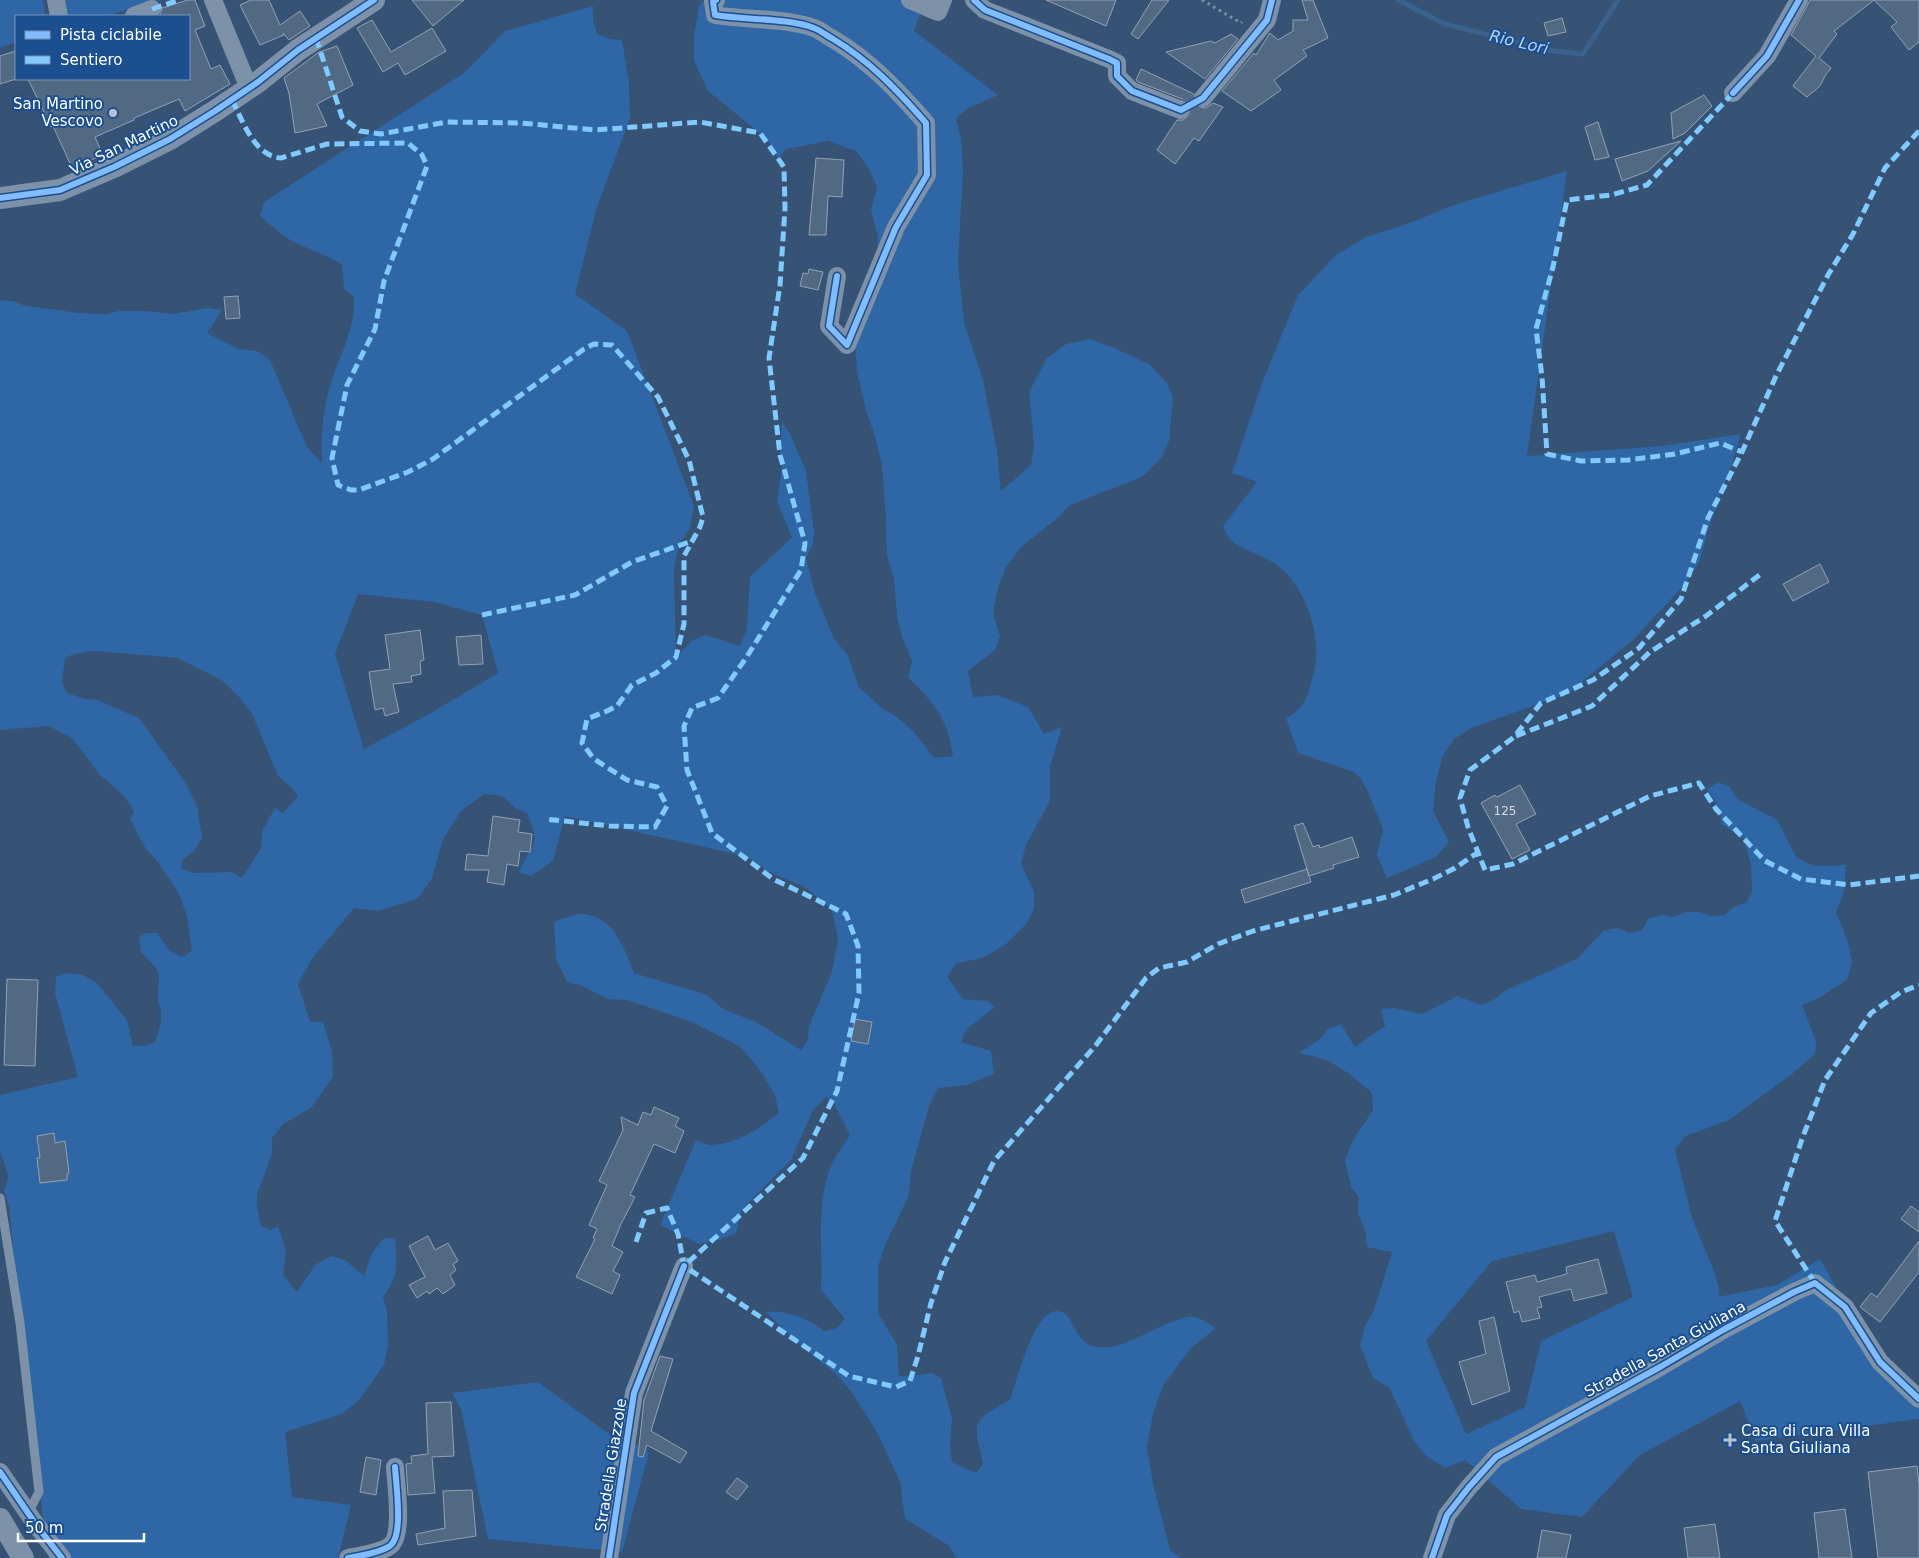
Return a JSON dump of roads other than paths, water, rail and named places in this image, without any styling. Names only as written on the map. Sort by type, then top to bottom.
[{"type":"street","points":[[56,0],[59,15]]},
{"type":"street","points":[[213,0],[249,88]]},
{"type":"street","name":"Via San Martino","points":[[0,198],[60,190],[114,167],[170,139],[216,111],[298,50],[374,0]]},
{"type":"street","points":[[716,0],[713,2],[716,16],[782,21],[813,27],[847,48],[892,84],[926,123],[927,175],[896,227],[847,345],[829,326],[837,276]]},
{"type":"street","points":[[910,0],[938,12],[943,0]]},
{"type":"street","points":[[974,0],[986,10],[1117,63],[1117,76],[1132,91],[1181,110]]},
{"type":"street","points":[[1203,98],[1266,20],[1272,0]]},
{"type":"street","points":[[1733,93],[1767,56],[1799,0]]},
{"type":"street","points":[[137,15],[152,9]]},
{"type":"street","name":"Stradella Giazzole","points":[[610,1558],[634,1393],[684,1266]]},
{"type":"street","name":"Stradella Santa Giuliana","points":[[1432,1558],[1447,1515],[1496,1457],[1660,1367],[1723,1330],[1794,1292],[1815,1283],[1845,1307],[1880,1362],[1919,1399]]},
{"type":"street","points":[[348,1558],[377,1551],[391,1545],[394,1540],[398,1520],[395,1468]]},
{"type":"street","points":[[0,1472],[62,1558]]},
{"type":"street","points":[[0,1519],[23,1558]]},
{"type":"lane","points":[[0,1198],[20,1324],[39,1492],[28,1513]]},
{"type":"waterway","name":"Rio Lori","points":[[1398,0],[1445,24],[1553,51],[1583,54],[1618,0]]},
{"type":"tunnel","points":[[1181,110],[1203,98]]},
{"type":"place","name":"San Martino Vescovo","points":[[113,113]]},
{"type":"place","name":"Casa di cura Villa Santa Giuliana","points":[[1730,1440]]}]
